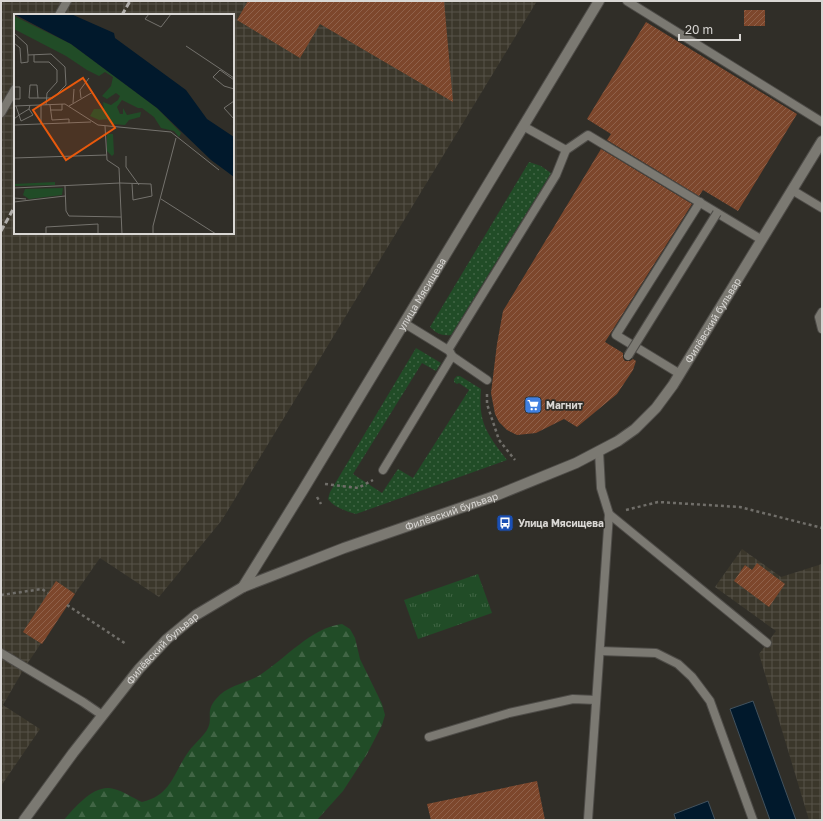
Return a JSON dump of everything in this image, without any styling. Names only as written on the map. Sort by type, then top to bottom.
[{"type":"street","name":"улица Мясищева","points":[[243,587],[599,1]]},
{"type":"street","name":"Филёвский бульвар","points":[[24,820],[102,715],[139,669],[167,640],[196,615],[243,587],[344,548],[495,496],[536,480],[599,451],[618,441],[635,429],[656,408],[680,374],[822,141]]},
{"type":"lane","points":[[59,14],[67,1]]},
{"type":"lane","points":[[627,1],[822,122]]},
{"type":"lane","points":[[1,113],[14,91]]},
{"type":"lane","points":[[523,126],[566,150]]},
{"type":"lane","points":[[383,470],[450,353],[556,175],[566,150],[588,135],[762,240]]},
{"type":"lane","points":[[792,190],[822,208]]},
{"type":"lane","points":[[680,374],[616,335],[700,202]]},
{"type":"lane","points":[[628,356],[717,213]]},
{"type":"lane","points":[[822,312],[819,317],[822,329]]},
{"type":"lane","points":[[404,323],[450,353],[487,380]]},
{"type":"lane","points":[[588,820],[610,514],[601,488],[599,451]]},
{"type":"lane","points":[[610,514],[767,642]]},
{"type":"lane","points":[[600,651],[656,653],[678,664],[692,677],[710,701],[753,820]]},
{"type":"lane","points":[[1,653],[102,715]]},
{"type":"lane","points":[[429,737],[509,713],[573,700],[596,700]]},
{"type":"path","points":[[487,380],[487,404],[499,440],[515,460]]},
{"type":"path","points":[[324,484],[358,488],[371,482],[383,470]]},
{"type":"path","points":[[316,497],[321,504]]},
{"type":"path","points":[[610,514],[658,502],[740,507],[822,528]]},
{"type":"path","points":[[1,595],[42,589],[48,593]]},
{"type":"path","points":[[67,606],[126,644]]},
{"type":"shaded area","points":[[1,1],[537,1],[222,520],[159,597],[100,558],[67,605],[25,667],[3,705],[40,729],[1,786]]},
{"type":"shaded area","points":[[742,549],[781,577],[822,564],[822,820],[809,820],[759,654],[776,631],[715,587]]},
{"type":"green space","points":[[529,162],[541,166],[551,173],[451,335],[444,335],[437,332],[430,327]]},
{"type":"green space","points":[[416,348],[441,363],[436,371],[422,363],[353,474],[382,493],[398,469],[413,478],[469,390],[459,383],[457,384],[454,382],[454,379],[457,376],[460,376],[481,389],[481,411],[485,428],[507,460],[356,514],[341,509],[328,499],[330,492]]},
{"type":"green space","points":[[478,574],[492,613],[418,639],[404,600]]},
{"type":"green space","points":[[342,624],[350,629],[355,638],[360,659],[382,704],[385,715],[382,725],[367,754],[343,791],[317,820],[64,820],[86,797],[100,789],[114,789],[142,802],[152,799],[160,794],[171,782],[189,751],[207,731],[210,721],[211,707],[220,694],[260,675],[309,637],[331,626]]},
{"type":"water","points":[[753,701],[796,820],[770,820],[730,709]]},
{"type":"water","points":[[708,801],[715,820],[676,820],[674,814]]},
{"type":"building","points":[[248,1],[444,1],[453,102],[320,24],[300,58],[237,20]]},
{"type":"building","points":[[744,10],[765,10],[765,26],[744,26]]},
{"type":"building","points":[[646,22],[797,114],[738,211],[703,190],[699,196],[607,140],[611,134],[587,119]]},
{"type":"building","points":[[601,149],[692,204],[605,342],[623,353],[623,358],[625,361],[630,361],[633,359],[636,361],[633,370],[617,394],[577,427],[564,419],[536,433],[517,435],[507,430],[499,422],[495,414],[491,393],[503,311]]},
{"type":"building","points":[[757,563],[785,584],[769,607],[734,581],[745,565],[752,570]]},
{"type":"building","points":[[56,581],[75,594],[42,644],[23,632]]},
{"type":"building","points":[[537,781],[545,820],[431,820],[427,804]]},
{"type":"railway","points":[[123,14],[130,1]]},
{"type":"railway","points":[[1,231],[14,208]]},
{"type":"place","name":"Магнит","points":[[533,405]]},
{"type":"place","name":"Улица Мясищева","points":[[505,523]]}]
